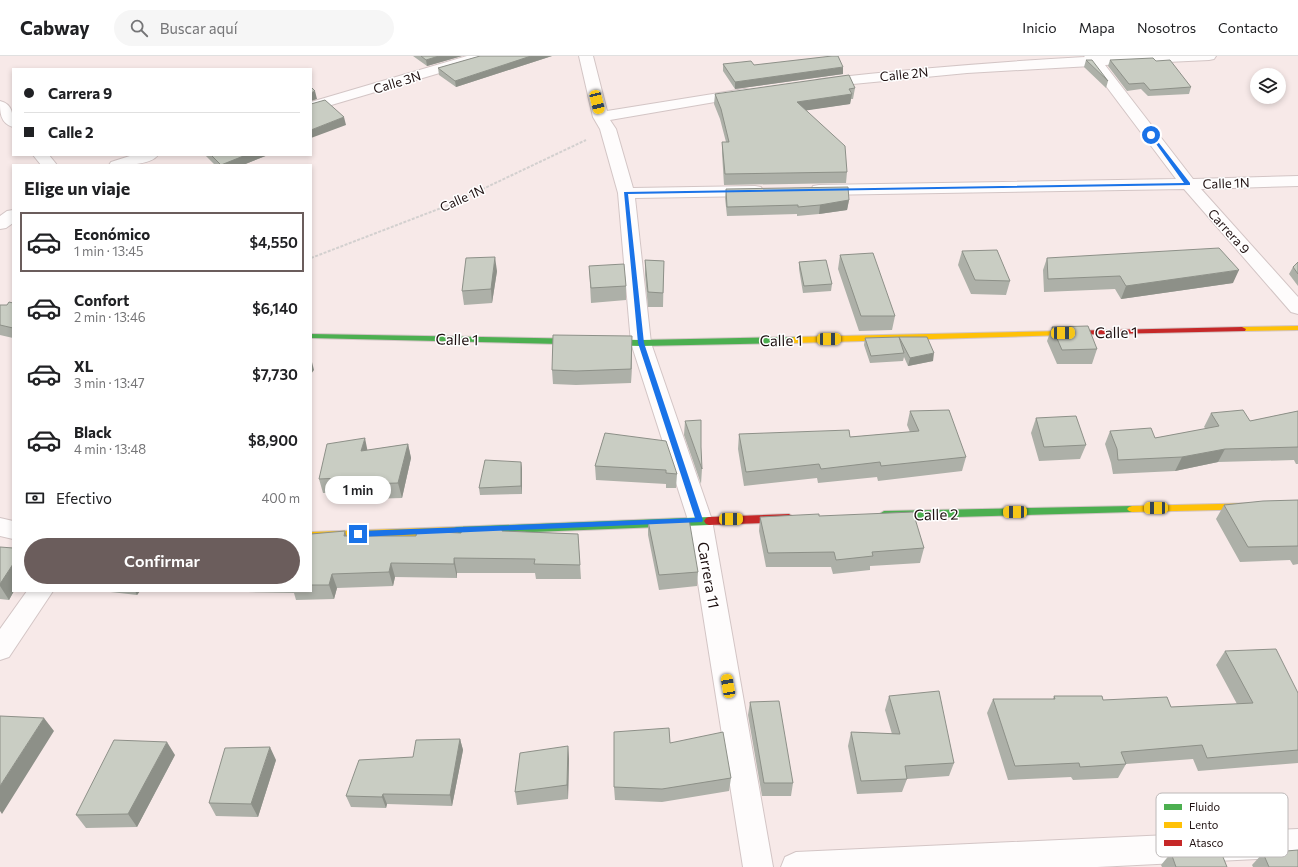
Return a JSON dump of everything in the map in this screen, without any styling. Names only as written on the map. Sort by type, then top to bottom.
[{"type":"street","name":"Calle 3N","points":[[312,107],[482,56]]},
{"type":"street","name":"Carrera 11","points":[[586,56],[626,193],[641,343],[700,520],[758,867]]},
{"type":"street","name":"Calle 2N","points":[[808,85],[908,73],[1093,58],[1209,56]]},
{"type":"street","name":"Carrera 9","points":[[1093,58],[1188,184],[1298,308]]},
{"type":"street","points":[[605,123],[754,91]]},
{"type":"street","points":[[0,105],[12,121]]},
{"type":"street","points":[[42,156],[48,164]]},
{"type":"street","points":[[120,164],[147,156]]},
{"type":"street","name":"Calle 1N","points":[[800,190],[1298,181]]},
{"type":"street","points":[[626,193],[768,190]]},
{"type":"street","points":[[0,224],[12,216]]},
{"type":"street","name":"Calle 1","points":[[312,336],[641,343],[1298,328]]},
{"type":"street","name":"Calle 2","points":[[875,516],[1298,505]]},
{"type":"street","points":[[312,536],[700,520],[795,518]]},
{"type":"street","points":[[0,527],[12,530]]},
{"type":"street","points":[[0,648],[40,592]]},
{"type":"street","points":[[1288,843],[1298,843]]},
{"type":"street","points":[[796,867],[1156,850]]},
{"type":"path","name":"Calle 1N","points":[[312,258],[449,205],[605,123]]},
{"type":"building","points":[[421,56],[439,56],[426,60]]},
{"type":"building","points":[[480,56],[531,56],[455,81],[438,68]]},
{"type":"building","points":[[838,56],[843,67],[735,82],[723,64],[751,61],[754,65]]},
{"type":"building","points":[[1153,58],[1156,61],[1170,60],[1191,87],[1150,90],[1144,83],[1129,84],[1110,60]]},
{"type":"building","points":[[1086,60],[1092,60],[1108,81]]},
{"type":"building","points":[[849,75],[855,88],[849,89],[852,94],[797,102],[845,146],[847,172],[725,174],[722,142],[729,142],[721,109],[715,94]]},
{"type":"building","points":[[325,100],[344,117],[312,130],[312,104]]},
{"type":"building","points":[[212,156],[244,156],[224,164],[220,164]]},
{"type":"building","points":[[848,187],[849,200],[820,205],[798,207],[798,205],[727,207],[726,189]]},
{"type":"building","points":[[1219,248],[1239,270],[1126,286],[1120,276],[1048,279],[1047,258]]},
{"type":"building","points":[[997,250],[1010,281],[975,280],[962,251]]},
{"type":"building","points":[[873,253],[895,316],[861,316],[840,255]]},
{"type":"building","points":[[495,257],[491,289],[462,291],[466,258]]},
{"type":"building","points":[[645,260],[664,261],[663,293],[648,292]]},
{"type":"building","points":[[826,260],[832,284],[804,286],[799,262]]},
{"type":"building","points":[[1298,262],[1298,274],[1293,267]]},
{"type":"building","points":[[624,264],[626,286],[591,288],[589,266]]},
{"type":"building","points":[[9,302],[12,303],[12,328],[0,325],[0,305],[7,305]]},
{"type":"building","points":[[1088,326],[1097,349],[1062,350],[1052,327]]},
{"type":"building","points":[[553,335],[632,336],[631,369],[576,371],[552,370]]},
{"type":"building","points":[[899,337],[904,353],[871,356],[865,338]]},
{"type":"building","points":[[899,337],[927,337],[934,353],[910,358]]},
{"type":"building","points":[[949,410],[966,457],[881,466],[880,462],[821,469],[819,464],[746,472],[739,434],[849,430],[850,437],[919,431],[910,411]]},
{"type":"building","points":[[1243,410],[1250,421],[1298,411],[1298,447],[1225,449],[1182,457],[1118,460],[1117,449],[1110,431],[1151,428],[1155,438],[1219,426],[1211,413]]},
{"type":"building","points":[[1076,416],[1086,445],[1044,447],[1036,418]]},
{"type":"building","points":[[701,420],[701,447],[702,469],[685,421]]},
{"type":"building","points":[[605,433],[666,441],[677,474],[666,473],[666,470],[595,466]]},
{"type":"building","points":[[365,438],[361,451],[408,444],[398,483],[364,484],[365,477],[319,479],[327,444]]},
{"type":"building","points":[[485,460],[521,462],[521,486],[479,488]]},
{"type":"building","points":[[1298,500],[1298,546],[1248,547],[1224,505],[1263,501]]},
{"type":"building","points":[[913,512],[924,548],[872,552],[873,556],[836,560],[834,552],[768,553],[760,517],[819,514],[819,516]]},
{"type":"building","points":[[689,519],[698,572],[659,575],[648,521]]},
{"type":"building","points":[[463,527],[502,528],[502,531],[578,534],[580,565],[534,564],[535,559],[454,558],[454,564],[391,563],[389,572],[332,574],[329,585],[312,585],[312,534],[345,531],[344,536],[416,536],[417,531],[461,533]]},
{"type":"building","points":[[0,547],[12,548],[12,566],[0,584]]},
{"type":"building","points":[[1276,649],[1298,693],[1298,750],[1207,758],[1202,745],[1121,752],[1126,764],[1080,767],[1079,763],[1015,766],[993,699],[1055,699],[1054,696],[1102,696],[1103,700],[1167,697],[1171,707],[1253,703],[1225,651]]},
{"type":"building","points":[[939,691],[954,763],[905,766],[907,779],[861,781],[851,732],[900,734],[889,696]]},
{"type":"building","points":[[779,701],[793,783],[764,783],[750,702]]},
{"type":"building","points":[[0,716],[44,718],[0,786]]},
{"type":"building","points":[[669,728],[670,743],[723,732],[731,778],[662,789],[614,787],[614,732]]},
{"type":"building","points":[[460,739],[450,795],[383,794],[382,797],[346,796],[359,760],[413,757],[416,740]]},
{"type":"building","points":[[114,740],[167,742],[128,814],[76,815]]},
{"type":"building","points":[[568,746],[567,785],[515,792],[520,753]]},
{"type":"building","points":[[270,747],[251,804],[209,803],[225,748]]},
{"type":"building","points":[[1298,850],[1298,867],[1269,867],[1265,857],[1288,857],[1288,851]]},
{"type":"building","points":[[1172,857],[1223,857],[1227,867],[1176,867]]},
{"type":"traffic: fast","points":[[312,336],[641,343],[794,340]]},
{"type":"traffic: fast","points":[[884,515],[1132,509]]},
{"type":"traffic: fast","points":[[454,531],[709,521]]},
{"type":"traffic: slow","points":[[1242,329],[1298,328]]},
{"type":"traffic: slow","points":[[794,340],[1063,333]]},
{"type":"traffic: slow","points":[[1132,509],[1298,505]]},
{"type":"traffic: slow","points":[[312,536],[454,531]]},
{"type":"traffic: jam","points":[[1063,333],[1242,329]]},
{"type":"traffic: jam","points":[[709,521],[789,518]]},
{"type":"route","points":[[358,534],[700,520],[641,343],[626,193],[1188,184],[1151,135]]}]
